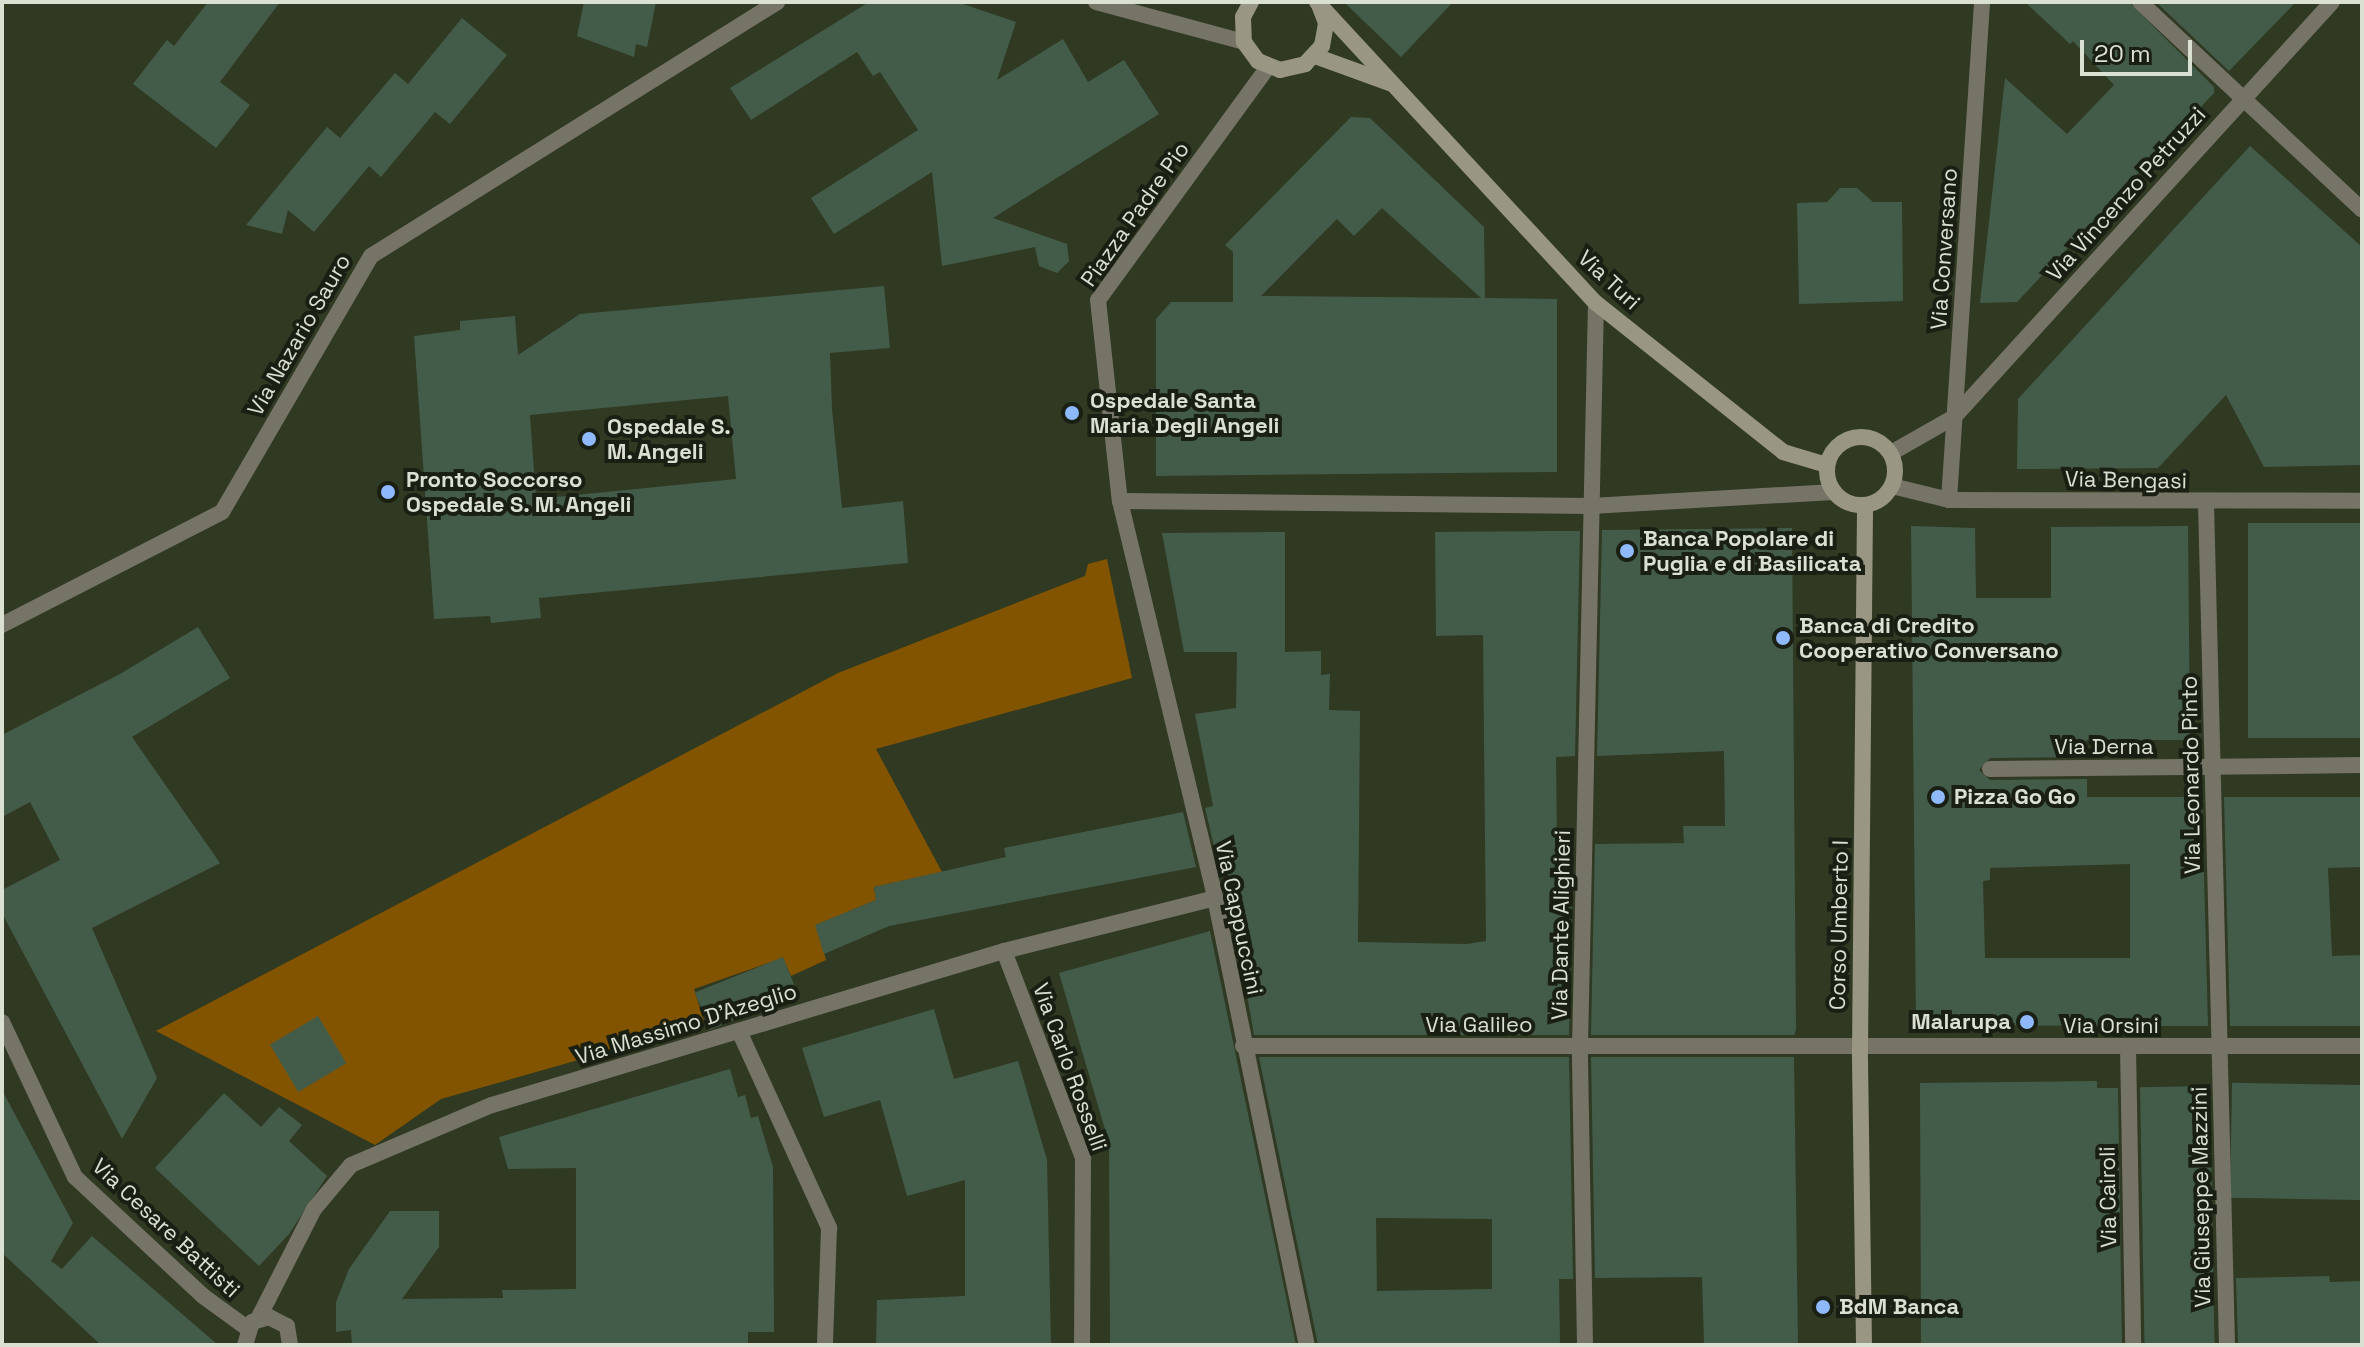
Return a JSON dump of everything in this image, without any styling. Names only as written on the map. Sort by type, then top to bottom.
[{"type":"street","name":"Via Nazario Sauro","points":[[2,625],[222,512],[371,256],[777,2]]},
{"type":"street","points":[[1096,2],[1244,42],[1268,67],[1293,69],[1315,56],[1325,34],[1317,2]]},
{"type":"street","points":[[1244,42],[1243,17],[1251,2]]},
{"type":"street","name":"Via Turi","points":[[1317,2],[1596,303],[1783,452],[1827,465]]},
{"type":"street","name":"Via Conversano","points":[[1949,500],[1982,2]]},
{"type":"street","points":[[2140,2],[2241,101],[2362,210]]},
{"type":"street","name":"Via Vincenzo Petruzzi","points":[[1891,453],[1954,417],[2332,2]]},
{"type":"street","name":"Via Turi","points":[[1315,56],[1394,85]]},
{"type":"street","name":"Piazza Padre Pio","points":[[1120,501],[1098,300],[1268,67]]},
{"type":"street","name":"Via Dante Alighieri","points":[[1585,1345],[1580,1047],[1596,303]]},
{"type":"street","points":[[1120,501],[1591,506],[1834,492],[1853,505],[1865,505],[1892,486],[1895,476],[1891,453],[1883,444],[1861,436],[1839,445],[1827,465],[1834,492]]},
{"type":"street","name":"Via Bengasi","points":[[1892,486],[1949,500],[2362,501]]},
{"type":"street","name":"Via Cappuccini","points":[[1120,501],[1215,898],[1243,1046],[1307,1345]]},
{"type":"street","name":"Via Leonardo Pinto","points":[[2206,503],[2220,1047]]},
{"type":"street","name":"Corso Umberto I","points":[[1864,1345],[1860,1050],[1865,505]]},
{"type":"street","name":"Via Derna","points":[[1990,769],[2362,765]]},
{"type":"street","name":"Via Massimo D'Azeglio","points":[[252,1323],[314,1209],[351,1165],[492,1105],[1004,951],[1215,898]]},
{"type":"street","name":"Via Carlo Rosselli","points":[[1004,951],[1083,1158],[1082,1345]]},
{"type":"street","name":"Via Cesare Battisti","points":[[2,1022],[75,1177],[203,1296],[252,1323],[280,1320],[290,1333],[290,1345]]},
{"type":"street","points":[[739,1031],[829,1228],[825,1345]]},
{"type":"street","name":"Via Galileo","points":[[1243,1046],[1860,1050]]},
{"type":"street","name":"Via Orsini","points":[[1860,1050],[2362,1046]]},
{"type":"street","name":"Via Cairoli","points":[[2128,1047],[2133,1345]]},
{"type":"street","name":"Via Giuseppe Mazzini","points":[[2220,1047],[2227,1345]]},
{"type":"street","points":[[245,1345],[252,1323]]},
{"type":"shaded area","points":[[1107,559],[1132,678],[876,749],[942,872],[874,887],[876,900],[816,925],[826,960],[791,976],[783,958],[694,989],[705,1024],[441,1099],[375,1145],[156,1031],[838,673],[1085,576],[1088,564]]},
{"type":"building","points":[[208,2],[280,2],[220,82],[250,105],[216,148],[133,84],[167,40],[174,46]]},
{"type":"building","points":[[584,2],[656,2],[647,47],[636,44],[634,57],[577,36]]},
{"type":"building","points":[[869,2],[957,2],[1016,22],[997,80],[1063,39],[1088,82],[1124,60],[1159,114],[993,218],[1067,244],[1069,261],[1057,273],[1039,266],[1035,247],[942,266],[932,172],[834,234],[811,198],[918,130],[880,72],[873,76],[857,52],[751,120],[730,88]]},
{"type":"building","points":[[1344,2],[1453,2],[1401,57]]},
{"type":"building","points":[[2025,2],[2129,2],[2214,87],[2214,93],[2017,302],[1980,303],[2005,78],[2067,134],[2114,85],[2073,41],[2070,44]]},
{"type":"building","points":[[2156,2],[2296,2],[2229,71]]},
{"type":"building","points":[[462,18],[507,55],[450,124],[435,112],[381,177],[369,166],[314,232],[288,210],[282,234],[246,225],[327,127],[340,138],[395,73],[408,84]]},
{"type":"building","points":[[1351,117],[1370,118],[1484,227],[1485,298],[1557,299],[1557,472],[1156,476],[1156,319],[1171,302],[1233,302],[1233,252],[1225,245]],"holes":[[[1382,208],[1481,298],[1261,296],[1337,219],[1354,236]]]},
{"type":"building","points":[[2250,146],[2362,247],[2362,465],[2264,467],[2226,395],[2158,468],[2017,469],[2018,399]]},
{"type":"building","points":[[1840,188],[1857,188],[1873,202],[1902,202],[1903,301],[1799,304],[1797,203],[1827,202]]},
{"type":"building","name":"Ospedale S. M. Angeli","points":[[884,286],[890,348],[830,353],[832,409],[842,508],[903,501],[908,563],[539,598],[541,618],[491,623],[490,616],[434,619],[414,336],[460,330],[460,321],[515,316],[518,355],[580,314]],"holes":[[[728,396],[736,479],[536,499],[530,415]]]},
{"type":"building","points":[[2248,523],[2362,523],[2362,738],[2248,738]]},
{"type":"building","points":[[1911,526],[1975,528],[1976,598],[2051,598],[2051,527],[2188,526],[2190,740],[2086,740],[2087,757],[1990,758],[1979,770],[1990,780],[2087,779],[2087,797],[2202,797],[2208,1026],[1916,1025]],"holes":[[[2130,864],[2130,958],[1985,958],[1983,881],[1990,880],[1990,868]]]},
{"type":"building","points":[[1792,528],[1796,1030],[1794,1035],[1591,1035],[1595,844],[1684,843],[1683,826],[1725,826],[1724,751],[1597,756],[1602,530]]},
{"type":"building","points":[[1580,531],[1575,756],[1556,757],[1557,845],[1573,845],[1569,1035],[1254,1035],[1224,862],[1218,863],[1205,808],[1213,806],[1195,714],[1236,708],[1237,652],[1184,652],[1162,533],[1285,532],[1285,652],[1321,651],[1321,675],[1330,674],[1329,710],[1360,711],[1358,942],[1467,944],[1486,941],[1483,635],[1436,636],[1435,532]]},
{"type":"building","points":[[198,627],[230,678],[132,737],[220,863],[92,928],[157,1078],[122,1139],[2,913],[2,890],[60,860],[30,802],[2,817],[2,735],[120,674]]},
{"type":"building","points":[[2224,797],[2362,797],[2362,867],[2328,868],[2332,956],[2362,955],[2362,1026],[2230,1026]]},
{"type":"building","points":[[1183,812],[1196,867],[889,926],[824,954],[815,925],[876,900],[874,887],[1006,857],[1004,848]]},
{"type":"building","points":[[1210,931],[1296,1345],[1110,1345],[1109,1143],[1059,973]]},
{"type":"building","points":[[783,957],[798,994],[710,1030],[695,993]]},
{"type":"building","points":[[934,1009],[954,1079],[1018,1061],[1047,1160],[1051,1345],[876,1345],[877,1300],[965,1296],[965,1180],[907,1196],[880,1100],[824,1117],[802,1048]]},
{"type":"building","points":[[318,1016],[346,1063],[298,1092],[270,1045]]},
{"type":"building","points":[[1259,1057],[1569,1057],[1573,1279],[1559,1279],[1560,1345],[1318,1345]],"holes":[[[1376,1218],[1492,1219],[1492,1289],[1377,1291]]]},
{"type":"building","points":[[1591,1057],[1794,1057],[1798,1345],[1704,1345],[1702,1277],[1595,1278]]},
{"type":"building","points":[[730,1069],[738,1097],[745,1095],[751,1118],[758,1116],[773,1167],[774,1332],[748,1332],[748,1345],[352,1345],[351,1330],[336,1332],[336,1302],[349,1269],[390,1211],[439,1211],[439,1247],[402,1299],[503,1298],[502,1290],[576,1289],[576,1168],[508,1169],[499,1137]]},
{"type":"building","points":[[2097,1081],[2097,1088],[2118,1088],[2122,1345],[1921,1345],[1920,1083]]},
{"type":"building","points":[[2232,1083],[2362,1085],[2360,1200],[2230,1198]]},
{"type":"building","points":[[2210,1086],[2215,1345],[2145,1345],[2140,1087]]},
{"type":"building","points":[[2,1090],[73,1223],[51,1261],[62,1269],[92,1236],[218,1345],[101,1345],[2,1253]]},
{"type":"building","points":[[224,1093],[261,1127],[279,1107],[302,1125],[289,1141],[327,1176],[289,1234],[259,1266],[155,1168]]},
{"type":"building","points":[[2329,1276],[2330,1282],[2362,1281],[2362,1345],[2238,1345],[2236,1278]]},
{"type":"place","name":"Ospedale Santa Maria Degli Angeli","points":[[1072,413]]},
{"type":"place","name":"Ospedale S. M. Angeli","points":[[589,439]]},
{"type":"place","name":"Pronto Soccorso Ospedale S. M. Angeli","points":[[388,492]]},
{"type":"place","name":"Banca Popolare di Puglia e di Basilicata","points":[[1627,551]]},
{"type":"place","name":"Banca di Credito Cooperativo Conversano","points":[[1783,638]]},
{"type":"place","name":"Pizza Go Go","points":[[1938,797]]},
{"type":"place","name":"Malarupa","points":[[2027,1022]]},
{"type":"place","name":"BdM Banca","points":[[1823,1307]]}]
